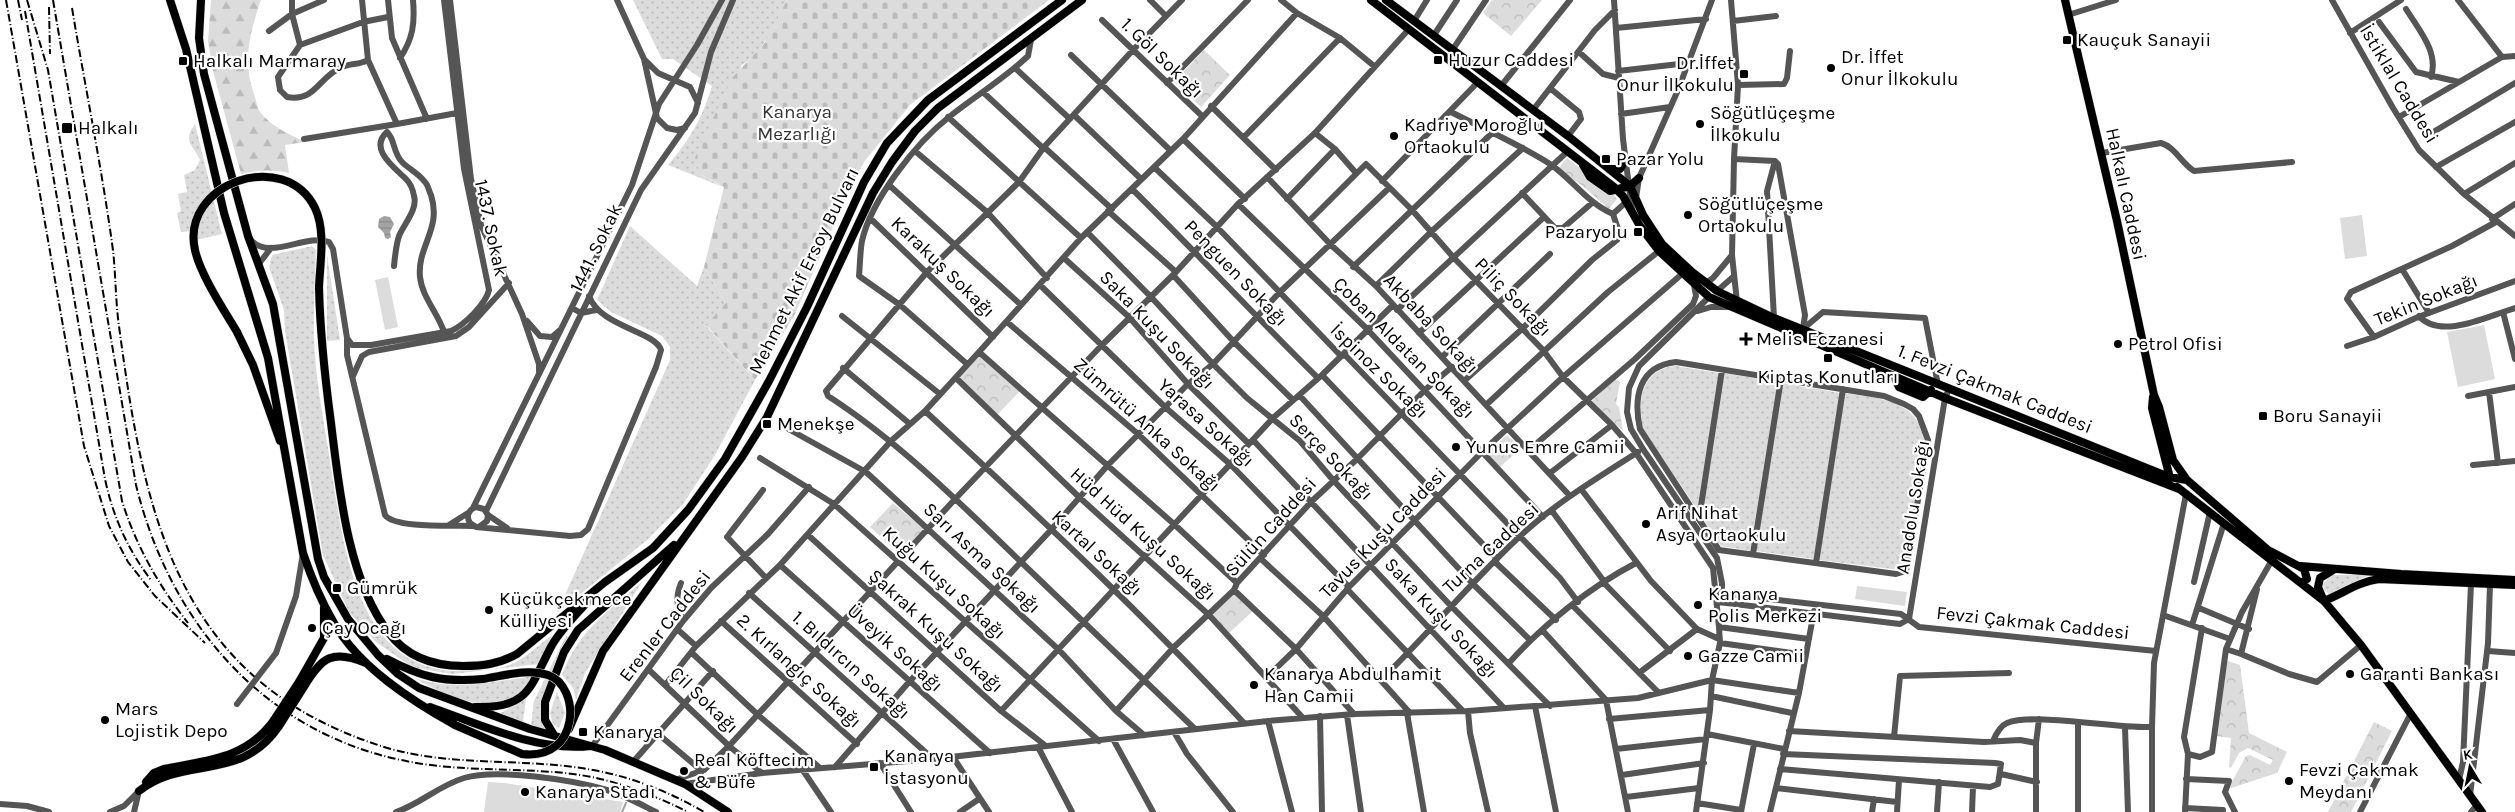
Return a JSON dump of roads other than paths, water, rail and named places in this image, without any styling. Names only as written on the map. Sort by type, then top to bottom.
[{"type":"main road","points":[[170,0],[186,49],[224,213],[268,358],[303,553],[311,577],[334,624],[372,666],[402,692],[455,725],[522,754],[532,755],[552,749],[562,742],[569,730],[603,651],[684,537]]},
{"type":"main road","points":[[201,0],[199,38],[204,74],[248,236],[273,304],[281,340],[318,559],[324,576],[348,618],[378,654],[398,674],[419,688],[466,706],[554,735],[593,745],[686,784],[728,812]]},
{"type":"main road","name":"Mehmet Akif Ersoy Bulvarı","points":[[605,582],[653,548],[688,510],[724,460],[769,381],[807,307],[864,182],[888,143],[928,100],[1062,0]]},
{"type":"main road","name":"Mehmet Akif Ersoy Bulvarı","points":[[684,537],[742,457],[767,417],[873,193],[892,162],[915,131],[938,108],[1082,0]]},
{"type":"main road","points":[[1372,0],[1618,190],[1632,214],[1659,251],[1709,297],[1944,398],[2182,492]]},
{"type":"main road","name":"Halkalı Caddesi","points":[[2065,0],[2102,153],[2154,394],[2170,452],[2187,480],[2268,550],[2299,566]]},
{"type":"main road","points":[[1392,2],[1414,21],[1568,136],[1630,186]]},
{"type":"main road","points":[[1609,169],[1620,169],[1626,159]]},
{"type":"main road","points":[[288,465],[253,365],[194,250],[197,220],[204,204],[219,190],[231,183],[261,176],[274,178],[297,187],[315,207],[321,228],[320,334],[339,489],[364,588],[390,634],[407,650],[438,665],[480,666],[502,663],[517,654],[605,582]]},
{"type":"main road","points":[[1618,190],[1620,178]]},
{"type":"main road","points":[[1618,190],[1630,186],[1639,178]]},
{"type":"main road","name":"1. Fevzi Çakmak Caddesi","points":[[1630,186],[1643,215],[1662,244],[1717,291],[1774,318],[1938,385],[2158,472],[2187,480]]},
{"type":"main road","points":[[1706,283],[1709,297]]},
{"type":"main road","points":[[1709,297],[1717,291]]},
{"type":"main road","points":[[1930,381],[1930,392]]},
{"type":"main road","name":"Halkalı Caddesi","points":[[2154,394],[2152,408],[2169,476],[2182,492],[2324,601],[2361,645],[2482,812]]},
{"type":"main road","points":[[2158,472],[2164,470],[2165,460]]},
{"type":"main road","points":[[554,735],[545,720],[545,702],[564,652],[578,630],[684,537]]},
{"type":"main road","points":[[2299,566],[2515,580]]},
{"type":"main road","points":[[2299,566],[2308,576],[2307,580],[2301,582]]},
{"type":"main road","points":[[2338,569],[2324,574],[2320,578],[2319,592],[2324,601],[2344,593],[2362,582],[2379,579],[2515,586]]},
{"type":"main road","points":[[466,706],[496,708],[510,704],[524,696],[553,644],[605,582]]},
{"type":"main road","points":[[139,792],[158,778],[242,759],[264,744],[302,683],[324,638],[324,603]]},
{"type":"main road","points":[[378,654],[420,675],[438,679],[458,681],[528,672],[550,676],[563,687],[568,703],[569,730]]},
{"type":"main road","points":[[302,683],[326,659],[349,657],[372,666]]},
{"type":"main road","points":[[402,692],[430,707],[537,742],[570,748],[593,745]]},
{"type":"street","points":[[292,0],[292,14],[300,45]]},
{"type":"street","points":[[269,32],[292,14],[324,0]]},
{"type":"street","points":[[362,0],[368,60],[397,124]]},
{"type":"street","points":[[388,0],[388,17],[392,38],[427,118]]},
{"type":"street","points":[[400,58],[409,45],[414,29],[413,0]]},
{"type":"street","name":"1437. Sokak","points":[[347,338],[352,345],[359,346],[444,332],[459,327],[488,294],[481,234],[464,169],[444,0]]},
{"type":"street","points":[[450,0],[471,179],[481,234],[509,283],[522,314],[539,364],[538,377]]},
{"type":"street","points":[[617,0],[644,59],[655,113],[667,128],[677,130],[686,128]]},
{"type":"street","name":"1441. Sokak","points":[[470,511],[632,185],[655,113],[666,91],[697,46],[722,0]]},
{"type":"street","name":"1441. Sokak","points":[[487,513],[641,190],[659,162],[686,128],[698,103],[711,52],[733,0]]},
{"type":"street","points":[[1150,0],[1166,16]]},
{"type":"street","points":[[1182,0],[1133,50],[1044,148],[1018,182],[928,272],[826,391],[828,396],[862,418],[956,498],[1196,730]]},
{"type":"street","points":[[1167,83],[1248,0]]},
{"type":"street","points":[[1281,0],[1297,13],[1340,38],[1374,66]]},
{"type":"street","points":[[1414,21],[1427,0]]},
{"type":"street","points":[[1434,35],[1457,0]]},
{"type":"street","points":[[1452,49],[1486,0]]},
{"type":"street","points":[[1501,86],[1570,0]]},
{"type":"street","points":[[1614,0],[1621,114],[1632,214]]},
{"type":"street","points":[[1636,198],[1639,178],[1670,107],[1712,0]]},
{"type":"street","points":[[1732,0],[1738,85],[1732,255],[1738,302]]},
{"type":"street","points":[[2068,15],[2116,0]]},
{"type":"street","name":"İstiklal Caddesi","points":[[2332,0],[2398,117],[2419,150],[2464,194],[2515,236]]},
{"type":"street","points":[[2350,33],[2401,0]]},
{"type":"street","points":[[2458,0],[2502,57]]},
{"type":"street","points":[[2406,9],[2434,56],[2434,67],[2431,77]]},
{"type":"street","points":[[1533,110],[1595,30],[1615,10]]},
{"type":"street","points":[[666,684],[696,646],[808,535],[891,442],[925,411],[956,378],[1065,259],[1081,238],[1183,139],[1297,13]]},
{"type":"street","points":[[1733,21],[1776,16]]},
{"type":"street","points":[[368,60],[342,66],[326,78],[308,96],[297,99],[287,97],[280,90],[278,76],[300,45],[363,22],[388,17]]},
{"type":"street","points":[[1616,28],[1706,19]]},
{"type":"street","name":"1. Göl Sokağı","points":[[1102,20],[1202,116]]},
{"type":"street","points":[[2379,22],[2411,68],[2416,72],[2459,82]]},
{"type":"street","points":[[675,780],[702,771],[729,746],[872,593],[956,498],[1072,378],[1100,346],[1174,274],[1238,204],[1315,133],[1409,29]]},
{"type":"street","points":[[1244,137],[1340,38]]},
{"type":"street","points":[[968,364],[900,305],[859,276],[862,240],[871,219],[903,163],[948,117],[984,93],[1016,68],[1028,56],[1031,40]]},
{"type":"street","points":[[1738,85],[1784,84],[1787,78],[1790,51]]},
{"type":"street","points":[[1579,52],[1603,74],[1619,78]]},
{"type":"street","points":[[1071,55],[1171,151]]},
{"type":"street","points":[[2398,117],[2502,57],[2515,56]]},
{"type":"street","points":[[644,59],[658,73],[674,81],[683,82],[690,87],[698,103]]},
{"type":"street","points":[[1618,71],[1688,63]]},
{"type":"street","points":[[1016,68],[1141,180]]},
{"type":"street","points":[[1382,181],[1451,112],[1478,82]]},
{"type":"street","points":[[2430,134],[2515,83]]},
{"type":"street","points":[[1551,88],[1579,112],[1581,120],[1568,136]]},
{"type":"street","points":[[984,93],[1110,210],[1174,274],[1234,342],[1293,400]]},
{"type":"street","points":[[1211,106],[1276,170]]},
{"type":"street","points":[[1621,114],[1670,107]]},
{"type":"street","points":[[1451,112],[1523,148],[1552,165],[1592,202],[1613,214],[1619,232],[1617,240],[1557,292],[1522,329],[1464,381]]},
{"type":"street","points":[[304,139],[457,113]]},
{"type":"street","points":[[948,117],[1081,238]]},
{"type":"street","points":[[2436,168],[2515,122]]},
{"type":"street","points":[[394,266],[399,236],[414,206],[415,198],[408,181],[388,163],[380,144],[387,132],[391,136],[399,159],[427,184],[434,204],[435,215],[430,236],[421,256],[420,275],[422,288],[438,315],[444,332]]},
{"type":"street","points":[[1309,221],[1356,173],[1335,149],[1315,133]]},
{"type":"street","points":[[1354,267],[1492,133]]},
{"type":"street","points":[[1183,139],[1245,199]]},
{"type":"street","points":[[2102,153],[2161,143],[2168,145],[2186,166],[2194,171],[2292,162]]},
{"type":"street","points":[[1376,286],[1432,231],[1523,148]]},
{"type":"street","points":[[1287,199],[1335,149]]},
{"type":"street","points":[[915,151],[988,212],[1047,278]]},
{"type":"street","points":[[1001,711],[1059,650],[1084,620],[1176,525],[1273,418],[1300,396],[1368,329],[1454,258],[1568,151]]},
{"type":"street","points":[[1734,159],[1775,161]]},
{"type":"street","points":[[1774,318],[1767,191],[1775,161]]},
{"type":"street","points":[[1775,161],[1778,164],[1806,315],[1803,329]]},
{"type":"street","points":[[2464,194],[2515,163]]},
{"type":"street","name":"Piliç Sokağı","points":[[1356,173],[1366,164],[1388,189],[1432,231],[1454,258],[1543,350],[1563,377],[1612,425],[1636,453],[1703,551],[1713,568],[1720,593]]},
{"type":"street","name":"İspinoz Sokağı","points":[[1154,167],[1216,226],[1341,356],[1346,355],[1403,414],[1459,475],[1560,578],[1575,604],[1660,693]]},
{"type":"street","name":"Akbaba Sokağı","points":[[1267,177],[1331,245],[1376,286],[1570,496]]},
{"type":"street","points":[[890,185],[1021,306]]},
{"type":"street","name":"Penguen Sokağı","points":[[1132,189],[1195,251],[1256,318],[1320,377],[1556,620]]},
{"type":"street","points":[[835,767],[937,651],[1022,562],[1108,465],[1188,384],[1213,364],[1279,293],[1388,189]]},
{"type":"street","points":[[1522,193],[1555,228],[1563,228],[1592,202]]},
{"type":"street","points":[[1613,214],[1626,202]]},
{"type":"street","name":"Çoban Aldatan Sokağı","points":[[1238,204],[1368,329],[1544,517]]},
{"type":"street","points":[[2374,337],[2348,299],[2352,292],[2452,246],[2494,220],[2515,204]]},
{"type":"street","points":[[1419,333],[1477,282],[1544,217]]},
{"type":"street","name":"Karakuş Sokağı","points":[[871,219],[928,272],[992,337]]},
{"type":"street","points":[[2507,230],[2515,226]]},
{"type":"street","name":"Serçe Sokağı","points":[[1087,232],[1247,398],[1300,440],[1333,480],[1450,606],[1550,706]]},
{"type":"street","points":[[248,236],[255,244],[271,248],[315,238],[329,242],[332,249],[347,338],[347,355],[352,377],[385,515],[395,522],[476,526],[570,536],[581,536],[588,530],[656,367],[661,350],[657,343],[596,310],[589,296]]},
{"type":"street","points":[[258,265],[271,248]]},
{"type":"street","points":[[1486,405],[1543,350],[1608,292],[1659,251]]},
{"type":"street","points":[[1442,357],[1550,254]]},
{"type":"street","points":[[1706,283],[1713,278],[1732,255]]},
{"type":"street","name":"Saka Kuşu Sokağı","points":[[1065,259],[1129,317],[1188,384],[1312,501],[1503,708]]},
{"type":"street","points":[[2402,269],[2429,313]]},
{"type":"street","name":"Tavus Kuşu Caddesi","points":[[1266,678],[1296,649],[1348,588],[1483,451],[1563,377],[1682,274]]},
{"type":"street","points":[[1717,291],[1734,276]]},
{"type":"street","name":"Tekin Sokağı","points":[[2347,346],[2374,337],[2419,316],[2515,281]]},
{"type":"street","points":[[352,377],[362,356],[369,352],[449,339],[462,333],[509,283]]},
{"type":"street","name":"Yarasa Sokağı","points":[[1040,285],[1100,346],[1231,465],[1465,711]]},
{"type":"street","points":[[1694,285],[1696,296],[1693,304],[1639,366],[1629,388],[1627,412],[1632,429],[1643,449],[1717,558],[1722,583],[1718,610],[1720,641],[1712,680],[1704,763],[1696,812]]},
{"type":"street","points":[[1529,450],[1667,333],[1694,313],[1709,297]]},
{"type":"street","points":[[1694,313],[1711,307],[1730,307]]},
{"type":"street","points":[[572,308],[582,313],[596,310]]},
{"type":"street","points":[[2419,316],[2426,324],[2452,326],[2503,313],[2515,308]]},
{"type":"street","points":[[1803,329],[1823,312],[1925,318],[1938,385]]},
{"type":"street","points":[[2503,313],[2515,359]]},
{"type":"street","points":[[522,314],[540,336],[552,337],[563,326]]},
{"type":"street","points":[[842,316],[940,394]]},
{"type":"street","name":"Zümrütü Anka Sokağı","points":[[1006,322],[1138,434],[1202,495],[1324,617],[1408,713]]},
{"type":"street","points":[[979,352],[1041,409],[1176,525],[1237,583]]},
{"type":"street","points":[[1676,362],[1781,379],[1895,399],[1920,416],[1928,440],[1906,571],[1896,574],[1719,550],[1640,429],[1637,417],[1639,398],[1647,374],[1656,367],[1666,363],[1676,362]]},
{"type":"street","name":"Sülün Caddesi","points":[[1116,711],[1174,648],[1234,590],[1237,583],[1262,557],[1289,524],[1357,459],[1378,436],[1403,414],[1426,389],[1452,367]]},
{"type":"street","points":[[844,368],[910,424]]},
{"type":"street","points":[[1698,519],[1722,370]]},
{"type":"street","name":"Hüd Hüd Kuşu Sokağı","points":[[956,378],[1079,497],[1209,615],[1303,718]]},
{"type":"street","points":[[1754,554],[1781,379]]},
{"type":"street","points":[[2468,396],[2515,387]]},
{"type":"street","points":[[1944,398],[1949,389]]},
{"type":"street","points":[[1816,563],[1843,390]]},
{"type":"street","points":[[2488,392],[2498,463]]},
{"type":"street","points":[[1300,396],[1472,583],[1530,640]]},
{"type":"street","points":[[1628,397],[1639,398]]},
{"type":"street","name":"Anadolu Sokağı","points":[[1909,619],[1944,398]]},
{"type":"street","name":"Kartal Sokağı","points":[[925,411],[986,467],[1050,531],[1115,588],[1244,723]]},
{"type":"street","points":[[1550,473],[1612,425]]},
{"type":"street","name":"Sarı Asma Sokağı","points":[[783,426],[866,472],[929,528],[1059,650],[1116,711],[1144,736]]},
{"type":"street","name":"Turna Caddesi","points":[[1381,680],[1409,653],[1472,583],[1519,537],[1570,496],[1643,449]]},
{"type":"street","name":"Kuğu Kuşu Sokağı","points":[[760,458],[834,504],[1099,741]]},
{"type":"street","points":[[2473,465],[2515,461]]},
{"type":"street","name":"Erenler Caddesi","points":[[593,745],[683,621],[711,588],[745,556],[809,487]]},
{"type":"street","points":[[1581,489],[1636,563],[1697,629],[1720,641],[1806,655]]},
{"type":"street","points":[[763,490],[727,536],[766,578]]},
{"type":"street","points":[[2152,812],[2152,727],[2156,651],[2182,492]]},
{"type":"street","points":[[448,525],[479,507],[497,523],[513,530]]},
{"type":"street","points":[[470,511],[468,520],[476,526]]},
{"type":"street","points":[[1552,511],[1603,581],[1670,651]]},
{"type":"street","points":[[2194,582],[2210,512]]},
{"type":"street","points":[[476,526],[487,521],[487,513]]},
{"type":"street","points":[[2192,625],[2199,608],[2224,523]]},
{"type":"street","name":"Şakrak Kuşu Sokağı","points":[[808,535],[1001,711],[1046,746]]},
{"type":"street","points":[[237,704],[276,654],[296,596],[303,553]]},
{"type":"street","points":[[2188,754],[2200,757],[2212,752],[2226,649],[2236,625],[2272,560]]},
{"type":"street","points":[[1509,663],[1530,640],[1603,581],[1636,563]]},
{"type":"street","name":"Üveyik Sokağı","points":[[780,564],[990,753]]},
{"type":"street","points":[[681,583],[676,597],[677,606],[683,621]]},
{"type":"street","points":[[2241,654],[2249,629],[2258,583]]},
{"type":"street","points":[[2459,780],[2463,753],[2471,584]]},
{"type":"street","points":[[2470,796],[2488,651],[2490,585]]},
{"type":"street","points":[[1234,590],[1296,649],[1350,714],[1361,812]]},
{"type":"street","name":"1. Bıldırcın Sokağı","points":[[749,593],[933,759]]},
{"type":"street","points":[[1720,593],[1901,614],[1909,619],[1900,624],[1720,603]]},
{"type":"street","points":[[1770,812],[1798,693],[1816,605]]},
{"type":"street","points":[[2199,608],[2249,629]]},
{"type":"street","points":[[2162,615],[2230,638]]},
{"type":"street","name":"Fevzi Çakmak Caddesi","points":[[1909,619],[1919,627],[2156,651]]},
{"type":"street","name":"2. Kırlangıç Sokağı","points":[[721,621],[857,744]]},
{"type":"street","points":[[1719,627],[1809,639]]},
{"type":"street","points":[[2186,780],[2229,781],[2223,811],[2185,810],[2186,780],[2188,754],[2185,746],[2185,728],[2202,628]]},
{"type":"street","points":[[677,629],[696,646]]},
{"type":"street","points":[[1639,673],[1697,629]]},
{"type":"street","points":[[1543,630],[1606,700],[1628,812]]},
{"type":"street","points":[[2226,649],[2289,674],[2317,682],[2361,645]]},
{"type":"street","points":[[2488,651],[2515,653]]},
{"type":"street","points":[[692,653],[758,715],[820,768]]},
{"type":"street","name":"Çil Sokağı","points":[[648,669],[666,684],[729,746],[762,772]]},
{"type":"street","points":[[633,762],[713,671]]},
{"type":"street","points":[[1894,737],[1900,676],[2009,673]]},
{"type":"street","points":[[686,784],[762,772],[953,757],[1320,716],[1465,711],[1638,698],[1712,680],[1798,693]]},
{"type":"street","points":[[1711,696],[1792,713]]},
{"type":"street","points":[[1535,706],[1556,812]]},
{"type":"street","points":[[1609,719],[1710,710]]},
{"type":"street","points":[[1465,711],[1488,812]]},
{"type":"street","points":[[1408,713],[1424,812]]},
{"type":"street","points":[[2360,812],[2410,714]]},
{"type":"street","points":[[1320,716],[1322,812]]},
{"type":"street","points":[[1993,741],[1998,731],[2006,724],[2039,719],[2126,728],[2152,727]]},
{"type":"street","points":[[2036,812],[2036,743],[2039,719]]},
{"type":"street","points":[[1268,721],[1292,812]]},
{"type":"street","points":[[2078,724],[2078,812]]},
{"type":"street","points":[[2126,728],[2128,812]]},
{"type":"street","points":[[1789,731],[1993,741],[2020,740],[2036,743]]},
{"type":"street","points":[[1174,732],[1187,754],[1233,812]]},
{"type":"street","points":[[658,733],[702,771]]},
{"type":"street","points":[[1616,749],[1707,736],[1754,744],[1784,752],[2001,764],[1998,784],[1990,787],[1780,769]]},
{"type":"street","points":[[1114,739],[1153,812]]},
{"type":"street","points":[[1697,803],[1741,811],[1754,744]]},
{"type":"street","points":[[1038,747],[1072,812]]},
{"type":"street","points":[[953,757],[988,812]]},
{"type":"street","points":[[880,763],[911,812]]},
{"type":"street","points":[[1622,775],[1704,763]]},
{"type":"street","points":[[802,769],[831,812]]},
{"type":"street","points":[[396,812],[408,808],[442,786],[464,778],[489,774],[580,783],[608,790],[656,812]]},
{"type":"street","points":[[2001,774],[2036,782]]},
{"type":"street","points":[[1897,812],[1899,780]]},
{"type":"street","points":[[699,792],[696,785],[701,781]]},
{"type":"street","points":[[1936,812],[1939,782]]},
{"type":"street","points":[[1972,812],[1973,786]]},
{"type":"street","points":[[1626,797],[1700,788]]},
{"type":"street","points":[[1776,788],[1897,802]]},
{"type":"street","points":[[110,812],[124,806],[139,792]]},
{"type":"street","points":[[134,812],[139,792]]},
{"type":"street","points":[[2226,793],[2235,812]]},
{"type":"street","points":[[960,812],[979,799]]},
{"type":"street","points":[[1872,812],[1874,800]]},
{"type":"street","points":[[0,804],[27,806],[49,812]]},
{"type":"street","points":[[2471,812],[2477,805]]},
{"type":"waterway","points":[[622,812],[626,803]]},
{"type":"railway","points":[[6,0],[84,446],[109,526],[128,562],[155,596],[205,643]]},
{"type":"railway","points":[[18,0],[22,20]]},
{"type":"railway","points":[[27,0],[48,70],[122,501],[134,534],[149,565],[167,595],[188,623]]},
{"type":"railway","points":[[53,0],[136,485],[153,538],[175,588],[204,633],[239,673],[279,707],[325,734],[375,754],[431,765],[552,772],[592,777],[617,783],[688,812]]},
{"type":"railway","points":[[49,7],[50,54]]},
{"type":"railway","points":[[72,8],[108,213],[119,326],[129,395],[142,462],[159,524],[182,582],[215,634],[257,679],[312,717],[381,746],[433,757],[567,766],[593,770],[650,786],[704,812]]},
{"type":"railway","points":[[25,11],[108,493],[128,545],[151,580]]},
{"type":"place","name":"Kauçuk Sanayii","points":[[2067,40]]},
{"type":"place","name":"Huzur Caddesi","points":[[1438,60]]},
{"type":"place","name":"Halkalı Marmaray","points":[[183,61]]},
{"type":"place","name":"Dr. İffet Onur İlkokulu","points":[[1831,68]]},
{"type":"place","name":"Dr.İffet Onur İlkokulu","points":[[1744,74]]},
{"type":"place","name":"Söğütlüçeşme İlkokulu","points":[[1700,124]]},
{"type":"place","name":"Halkalı","points":[[67,128]]},
{"type":"place","name":"Kadriye Moroğlu Ortaokulu","points":[[1394,136]]},
{"type":"place","name":"Pazar Yolu","points":[[1606,159]]},
{"type":"place","name":"Söğütlüçeşme Ortaokulu","points":[[1688,215]]},
{"type":"place","name":"Pazaryolu","points":[[1638,232]]},
{"type":"place","name":"Melis Eczanesi","points":[[1746,339]]},
{"type":"place","name":"Petrol Ofisi","points":[[2118,344]]},
{"type":"place","name":"Kiptaş Konutları","points":[[1828,358]]},
{"type":"place","name":"Boru Sanayii","points":[[2263,416]]},
{"type":"place","name":"Menekşe","points":[[767,424]]},
{"type":"place","name":"Yunus Emre Camii","points":[[1456,447]]},
{"type":"place","name":"Arif Nihat Asya Ortaokulu","points":[[1646,524]]},
{"type":"place","name":"Gümrük","points":[[337,588]]},
{"type":"place","name":"Kanarya Polis Merkezi","points":[[1698,605]]},
{"type":"place","name":"Küçükçekmece Külliyesi","points":[[489,610]]},
{"type":"place","name":"Çay Ocağı","points":[[312,628]]},
{"type":"place","name":"Gazze Camii","points":[[1688,656]]},
{"type":"place","name":"Garanti Bankası","points":[[2350,674]]},
{"type":"place","name":"Kanarya Abdulhamit Han Camii","points":[[1254,685]]},
{"type":"place","name":"Mars Lojistik Depo","points":[[105,720]]},
{"type":"place","name":"Kanarya","points":[[583,732]]},
{"type":"place","name":"Kanarya İstasyonu","points":[[874,767]]},
{"type":"place","name":"Real Köftecim & Büfe","points":[[684,771]]},
{"type":"place","name":"Fevzi Çakmak Meydanı","points":[[2289,781]]},
{"type":"place","name":"Kanarya Stadı","points":[[525,792]]},
{"type":"park label","name":"Kanarya Mezarlığı","points":[[797,123]]}]
